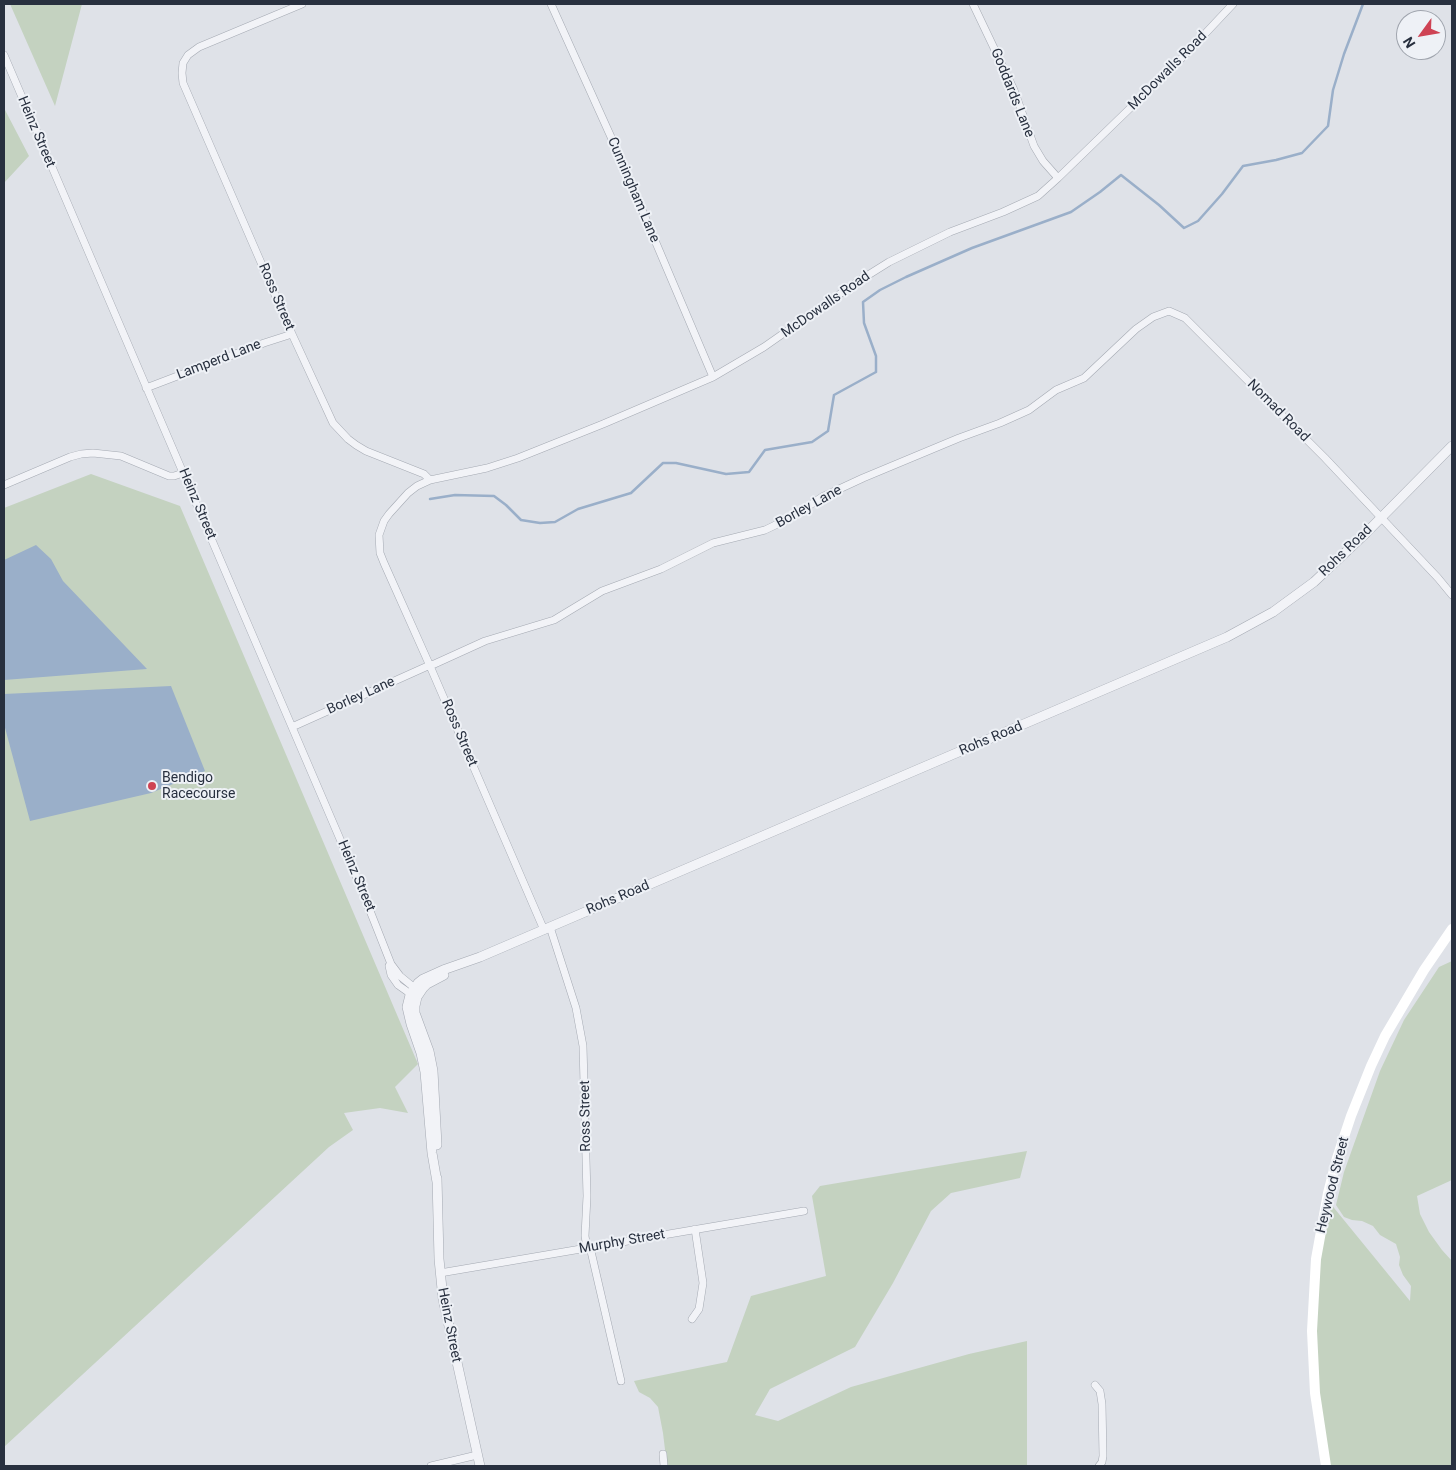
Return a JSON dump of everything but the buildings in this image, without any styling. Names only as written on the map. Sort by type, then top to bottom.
[{"type":"main road","name":"Heywood Street","points":[[1326,1466],[1315,1393],[1312,1332],[1316,1259],[1328,1193],[1346,1129],[1385,1036],[1424,970],[1452,929]]},
{"type":"street","name":"Ross Street","points":[[302,4],[199,47],[188,55],[183,63],[183,83],[328,414],[340,432],[356,445],[366,451],[424,474],[430,480]]},
{"type":"street","name":"Cunningham Lane","points":[[551,4],[611,137],[713,377]]},
{"type":"street","name":"Goddards Lane","points":[[972,4],[1009,79],[1034,146],[1043,162],[1058,178]]},
{"type":"street","name":"McDowalls Road","points":[[379,535],[384,521],[401,500],[417,486],[430,480],[487,468],[518,458],[713,377],[764,347],[889,262],[950,232],[1038,196],[1186,54],[1233,4]]},
{"type":"street","name":"Heinz Street","points":[[4,56],[376,922],[387,954],[395,970],[415,993],[408,1001],[408,1015],[423,1060],[432,1105],[432,1153],[437,1182],[440,1273],[448,1326],[480,1466]]},
{"type":"street","name":"Nomad Road","points":[[1169,311],[1186,318],[1381,517]]},
{"type":"street","name":"Borley Lane","points":[[292,726],[485,641],[554,620],[602,591],[661,569],[713,543],[765,530],[792,517],[822,497],[854,482],[1029,410],[1056,390],[1084,378],[1136,330],[1154,317],[1169,311]]},
{"type":"street","name":"Lamperd Lane","points":[[146,388],[292,334]]},
{"type":"street","name":"Rohs Road","points":[[415,993],[423,979],[428,976],[547,929],[1227,637],[1273,612],[1314,582],[1452,446]]},
{"type":"street","points":[[4,485],[70,457],[93,453],[121,456],[169,476],[184,473]]},
{"type":"street","points":[[1381,517],[1452,595]]},
{"type":"street","name":"Ross Street","points":[[379,535],[380,553],[384,564],[547,929],[576,1008],[584,1046],[587,1196],[585,1236],[621,1381]]},
{"type":"street","name":"Murphy Street","points":[[440,1273],[804,1211]]},
{"type":"street","points":[[692,1319],[699,1309],[703,1284],[695,1229]]},
{"type":"street","points":[[1095,1385],[1100,1391],[1102,1404],[1103,1456],[1100,1466]]},
{"type":"street","points":[[663,1454],[664,1466]]},
{"type":"street","points":[[431,1466],[477,1455]]},
{"type":"green space","points":[[10,4],[82,4],[55,106]]},
{"type":"green space","points":[[4,108],[29,156],[4,183]]},
{"type":"green space","name":"Bendigo Racecourse","points":[[91,474],[180,506],[418,1064],[395,1087],[408,1113],[380,1108],[344,1113],[353,1130],[329,1147],[4,1447],[4,508]]},
{"type":"green space","points":[[1452,961],[1452,1180],[1417,1196],[1420,1214],[1429,1232],[1452,1261],[1452,1466],[1330,1466],[1309,1352],[1314,1254],[1330,1203],[1410,1301],[1411,1286],[1399,1265],[1400,1257],[1396,1244],[1380,1235],[1373,1226],[1362,1221],[1344,1217],[1336,1205],[1344,1172],[1380,1071],[1404,1020],[1439,967]]},
{"type":"green space","points":[[1027,1151],[1020,1178],[951,1193],[931,1211],[893,1283],[855,1347],[770,1389],[755,1415],[778,1421],[851,1387],[969,1354],[1027,1341],[1027,1466],[667,1466],[658,1407],[650,1398],[639,1392],[634,1381],[727,1362],[751,1296],[826,1276],[812,1196],[820,1186]]},
{"type":"water","points":[[36,545],[51,559],[63,581],[147,669],[4,680],[4,560]]},
{"type":"water","points":[[171,686],[205,771],[151,793],[30,821],[4,724],[4,694]]},
{"type":"waterway","points":[[430,499],[455,495],[494,496],[521,520],[540,523],[555,522],[578,509],[631,493],[663,463],[676,463],[726,474],[749,472],[765,450],[812,442],[828,431],[834,395],[876,372],[876,356],[864,323],[863,302],[880,290],[972,248],[1071,212],[1121,175],[1159,205],[1184,228],[1198,221],[1243,166],[1302,153],[1328,126],[1333,90],[1363,4]]},
{"type":"place","name":"Bendigo Racecourse","points":[[152,786]]}]
